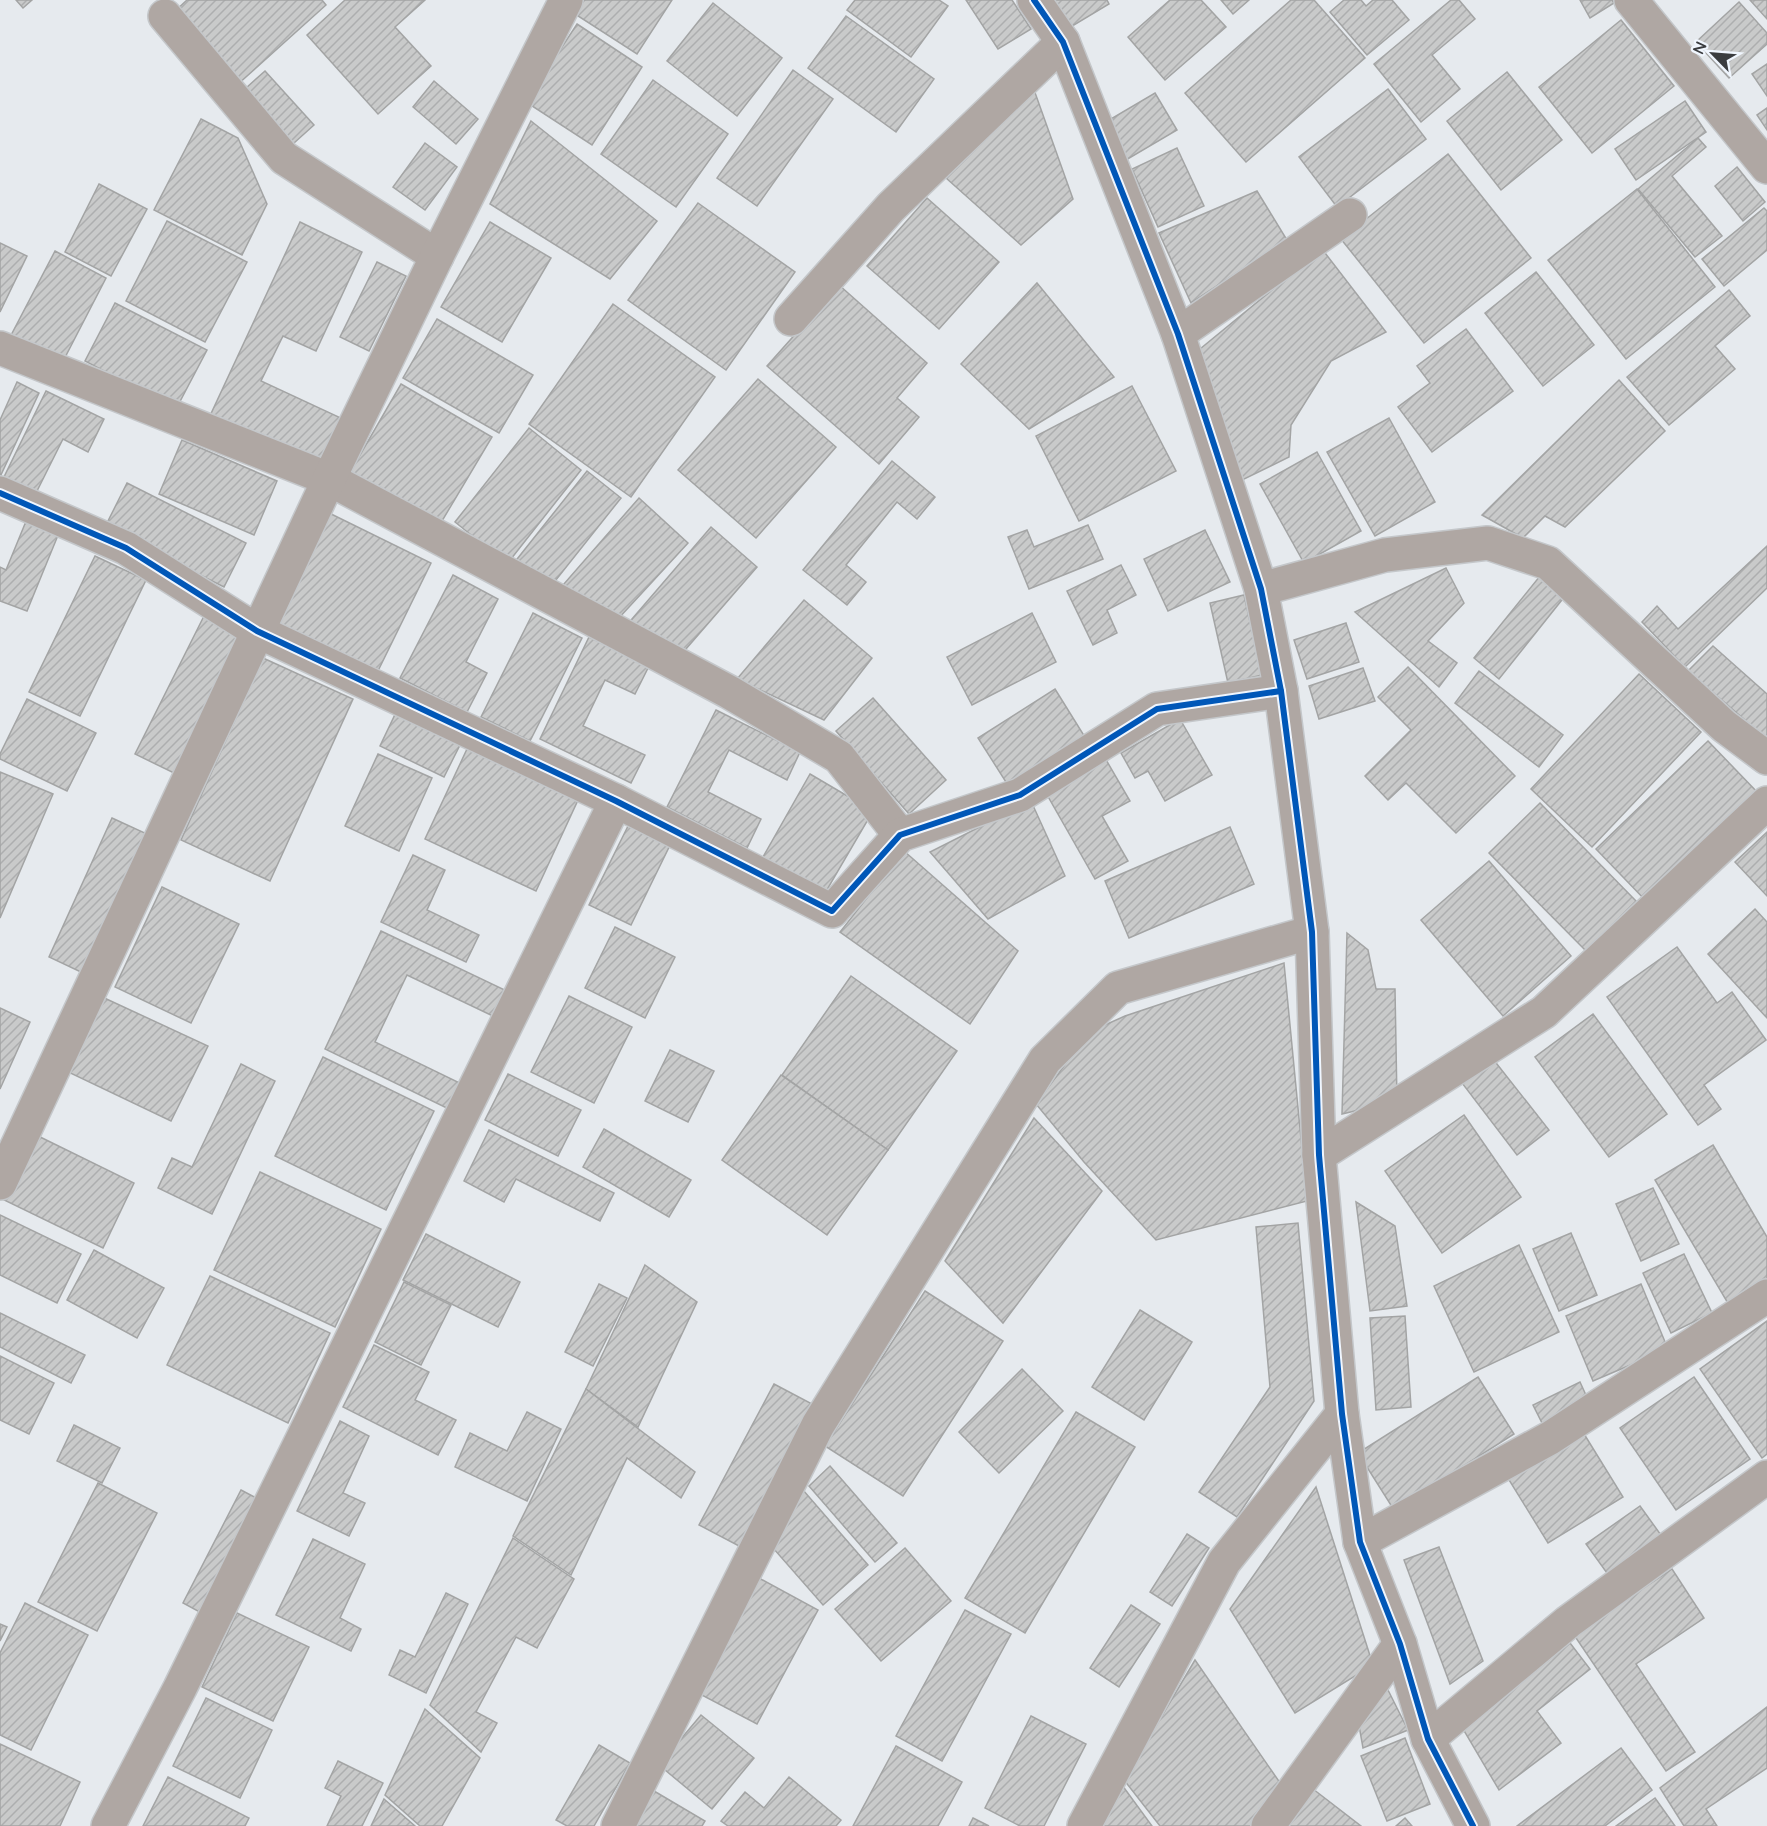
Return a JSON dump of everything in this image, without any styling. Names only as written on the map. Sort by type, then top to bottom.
[{"type":"street","points":[[0,1183],[329,479],[437,256],[566,0]]},
{"type":"street","points":[[1034,0],[1063,42],[1178,334],[1261,589],[1281,690],[1312,932],[1319,1155],[1342,1414],[1360,1542],[1400,1644],[1428,1739],[1473,1826]]},
{"type":"street","points":[[1631,0],[1767,167]]},
{"type":"street","points":[[165,16],[284,158],[437,256]]},
{"type":"street","points":[[791,319],[891,207],[1063,42]]},
{"type":"street","points":[[1178,334],[1350,215]]},
{"type":"street","points":[[0,348],[329,479],[729,692],[839,758],[900,835]]},
{"type":"street","points":[[0,493],[126,548],[257,631],[616,801],[832,911],[900,835],[1020,795],[1156,709],[1281,690]]},
{"type":"street","points":[[1261,589],[1385,555],[1488,543],[1498,546],[1548,563],[1724,726],[1767,758]]},
{"type":"street","points":[[108,1826],[180,1688],[616,801]]},
{"type":"street","points":[[1319,1155],[1544,1012],[1767,802]]},
{"type":"street","points":[[618,1826],[818,1425],[1045,1060],[1118,988],[1312,932]]},
{"type":"street","points":[[1360,1542],[1550,1438],[1767,1296]]},
{"type":"street","points":[[1084,1826],[1224,1562],[1342,1414]]},
{"type":"street","points":[[1428,1739],[1569,1622],[1767,1477]]},
{"type":"street","points":[[1268,1826],[1400,1644]]},
{"type":"building","points":[[16,0],[32,0],[23,8]]},
{"type":"building","points":[[187,0],[322,0],[326,5],[237,85],[173,13]]},
{"type":"building","points":[[345,0],[425,0],[395,27],[431,66],[378,114],[307,35]]},
{"type":"building","points":[[584,0],[672,0],[637,54],[575,14]]},
{"type":"building","points":[[855,0],[939,0],[948,6],[911,57],[847,10]]},
{"type":"building","points":[[966,0],[1012,0],[1031,29],[998,49]]},
{"type":"building","points":[[1046,0],[1107,0],[1109,4],[1064,31]]},
{"type":"building","points":[[1170,0],[1201,0],[1226,27],[1165,80],[1128,37]]},
{"type":"building","points":[[1221,0],[1249,0],[1233,14]]},
{"type":"building","points":[[1291,0],[1314,0],[1365,58],[1246,162],[1185,93]]},
{"type":"building","points":[[1344,0],[1361,0],[1366,6],[1373,0],[1392,0],[1409,20],[1367,55],[1330,12]]},
{"type":"building","points":[[1451,0],[1459,0],[1475,19],[1432,55],[1460,89],[1421,122],[1374,64]]},
{"type":"building","points":[[1580,0],[1612,0],[1614,3],[1590,18]]},
{"type":"building","points":[[1750,0],[1767,0],[1767,19]]},
{"type":"building","points":[[1739,2],[1767,33],[1767,44],[1729,78],[1696,42]]},
{"type":"building","points":[[713,3],[782,58],[737,116],[667,61]]},
{"type":"building","points":[[846,16],[934,79],[896,132],[808,68]]},
{"type":"building","points":[[1621,20],[1674,86],[1592,153],[1539,87]]},
{"type":"building","points":[[577,24],[642,67],[592,145],[526,102]]},
{"type":"building","points":[[1767,64],[1767,96],[1752,74]]},
{"type":"building","points":[[793,70],[833,99],[757,206],[717,178]]},
{"type":"building","points":[[265,71],[314,125],[284,152],[236,97]]},
{"type":"building","points":[[1507,72],[1562,140],[1501,190],[1447,121]]},
{"type":"building","points":[[653,80],[728,134],[676,207],[601,154]]},
{"type":"building","points":[[434,81],[478,119],[456,144],[413,107]]},
{"type":"building","points":[[1033,87],[1073,199],[1021,245],[946,178]]},
{"type":"building","points":[[1388,89],[1426,139],[1337,207],[1299,157]]},
{"type":"building","points":[[1155,93],[1177,130],[1126,160],[1104,123]]},
{"type":"building","points":[[1685,101],[1706,132],[1636,180],[1615,149]]},
{"type":"building","points":[[1767,108],[1767,130],[1757,115]]},
{"type":"building","points":[[201,119],[238,138],[267,204],[242,255],[154,210]]},
{"type":"building","points":[[531,121],[657,221],[610,279],[490,204]]},
{"type":"building","points":[[1698,138],[1706,147],[1672,176],[1722,236],[1695,257],[1638,189]]},
{"type":"building","points":[[425,143],[457,167],[425,210],[393,187]]},
{"type":"building","points":[[1177,148],[1204,206],[1158,227],[1132,169]]},
{"type":"building","points":[[1448,154],[1531,258],[1424,343],[1341,239]]},
{"type":"building","points":[[1737,167],[1765,202],[1743,221],[1715,186]]},
{"type":"building","points":[[99,184],[147,209],[111,276],[65,252]]},
{"type":"building","points":[[1637,189],[1715,287],[1626,359],[1548,260]]},
{"type":"building","points":[[1257,191],[1287,240],[1191,303],[1159,233]]},
{"type":"building","points":[[927,198],[999,262],[939,329],[867,266]]},
{"type":"building","points":[[698,203],[795,272],[726,370],[628,300]]},
{"type":"building","points":[[1764,208],[1767,211],[1767,250],[1724,286],[1702,259]]},
{"type":"building","points":[[167,221],[247,262],[205,342],[126,301]]},
{"type":"building","points":[[300,222],[362,252],[316,351],[283,336],[261,381],[343,419],[320,470],[209,418]]},
{"type":"building","points":[[490,222],[551,258],[502,342],[441,307]]},
{"type":"building","points":[[0,243],[27,256],[0,312]]},
{"type":"building","points":[[1322,249],[1386,332],[1331,361],[1291,425],[1289,457],[1234,484],[1200,349]]},
{"type":"building","points":[[55,251],[106,278],[59,369],[7,343]]},
{"type":"building","points":[[377,262],[406,276],[369,351],[340,337]]},
{"type":"building","points":[[1536,272],[1594,345],[1543,386],[1485,313]]},
{"type":"building","points":[[1037,283],[1114,377],[1029,429],[961,364]]},
{"type":"building","points":[[839,285],[927,363],[897,398],[919,417],[879,464],[767,366]]},
{"type":"building","points":[[1729,290],[1750,316],[1715,346],[1735,369],[1669,425],[1627,377]]},
{"type":"building","points":[[115,303],[207,350],[176,409],[85,361]]},
{"type":"building","points":[[613,304],[715,377],[631,497],[529,424]]},
{"type":"building","points":[[437,319],[533,375],[499,433],[403,378]]},
{"type":"building","points":[[1466,329],[1513,391],[1432,452],[1398,407],[1430,383],[1417,366]]},
{"type":"building","points":[[758,379],[836,447],[756,538],[678,470]]},
{"type":"building","points":[[1619,380],[1665,431],[1565,527],[1545,516],[1523,538],[1482,515]]},
{"type":"building","points":[[17,382],[39,393],[0,477],[0,420]]},
{"type":"building","points":[[401,384],[492,437],[439,526],[349,474]]},
{"type":"building","points":[[1132,386],[1176,471],[1079,521],[1036,436]]},
{"type":"building","points":[[46,391],[104,419],[88,452],[63,439],[35,495],[3,479]]},
{"type":"building","points":[[1389,418],[1435,502],[1375,536],[1327,452]]},
{"type":"building","points":[[529,428],[581,470],[507,564],[455,522]]},
{"type":"building","points":[[182,440],[277,481],[254,535],[159,494]]},
{"type":"building","points":[[1317,452],[1361,531],[1304,563],[1260,484]]},
{"type":"building","points":[[892,461],[935,497],[917,519],[897,502],[846,565],[866,582],[847,605],[803,570]]},
{"type":"building","points":[[587,471],[621,498],[548,590],[514,563]]},
{"type":"building","points":[[127,483],[246,543],[224,587],[105,527]]},
{"type":"building","points":[[639,498],[688,543],[617,620],[563,585]]},
{"type":"building","points":[[323,510],[431,563],[373,681],[265,628]]},
{"type":"building","points":[[29,514],[61,528],[27,611],[0,601],[0,567],[6,570]]},
{"type":"building","points":[[1088,525],[1103,559],[1029,589],[1008,537],[1027,530],[1034,547]]},
{"type":"building","points":[[711,527],[757,567],[685,650],[626,626]]},
{"type":"building","points":[[1205,530],[1230,582],[1168,611],[1144,559]]},
{"type":"building","points":[[1767,546],[1767,588],[1685,667],[1642,622],[1657,606],[1678,629]]},
{"type":"building","points":[[95,556],[146,580],[80,716],[29,692]]},
{"type":"building","points":[[1121,565],[1136,595],[1107,610],[1117,633],[1093,645],[1067,591]]},
{"type":"building","points":[[1446,568],[1464,603],[1428,641],[1457,663],[1439,687],[1355,612]]},
{"type":"building","points":[[453,575],[498,599],[466,662],[487,673],[467,712],[400,678]]},
{"type":"building","points":[[1540,576],[1565,596],[1499,679],[1474,658]]},
{"type":"building","points":[[1244,595],[1262,675],[1228,683],[1210,603]]},
{"type":"building","points":[[804,600],[872,658],[824,720],[737,679]]},
{"type":"building","points":[[533,613],[582,638],[530,741],[481,717]]},
{"type":"building","points":[[1032,613],[1056,662],[972,705],[947,657]]},
{"type":"building","points":[[205,614],[244,634],[174,773],[135,754]]},
{"type":"building","points":[[1346,623],[1359,662],[1307,679],[1294,640]]},
{"type":"building","points":[[589,637],[649,666],[635,694],[605,680],[583,726],[645,755],[631,783],[540,739]]},
{"type":"building","points":[[1713,646],[1767,694],[1767,739],[1688,671]]},
{"type":"building","points":[[263,658],[353,699],[270,881],[181,840]]},
{"type":"building","points":[[1408,667],[1515,776],[1456,833],[1406,783],[1388,800],[1365,776],[1411,730],[1378,697]]},
{"type":"building","points":[[1363,668],[1375,701],[1319,719],[1309,686]]},
{"type":"building","points":[[1479,671],[1563,735],[1539,767],[1455,703]]},
{"type":"building","points":[[1639,674],[1701,732],[1592,847],[1531,789]]},
{"type":"building","points":[[1055,689],[1088,742],[1011,790],[978,738]]},
{"type":"building","points":[[873,698],[946,780],[909,814],[836,731]]},
{"type":"building","points":[[27,699],[96,733],[67,791],[0,759],[0,754]]},
{"type":"building","points":[[400,704],[465,735],[444,777],[380,746]]},
{"type":"building","points":[[716,710],[800,752],[787,780],[729,750],[708,792],[761,819],[747,848],[667,807]]},
{"type":"building","points":[[1180,719],[1212,775],[1165,801],[1148,771],[1135,778],[1121,753]]},
{"type":"building","points":[[1708,741],[1759,794],[1647,902],[1596,849]]},
{"type":"building","points":[[467,749],[578,800],[536,891],[425,839]]},
{"type":"building","points":[[378,754],[432,778],[399,851],[345,826]]},
{"type":"building","points":[[1105,758],[1130,801],[1102,816],[1128,861],[1095,879],[1046,793]]},
{"type":"building","points":[[0,772],[53,794],[0,918]]},
{"type":"building","points":[[810,774],[873,811],[821,900],[759,864]]},
{"type":"building","points":[[1031,801],[1065,876],[988,919],[930,852]]},
{"type":"building","points":[[1540,803],[1636,901],[1586,951],[1489,853]]},
{"type":"building","points":[[112,818],[147,834],[83,973],[49,957]]},
{"type":"building","points":[[632,818],[673,839],[631,925],[589,905]]},
{"type":"building","points":[[1230,827],[1254,884],[1129,938],[1105,881]]},
{"type":"building","points":[[1767,832],[1767,896],[1735,862]]},
{"type":"building","points":[[904,851],[1018,951],[970,1024],[840,932]]},
{"type":"building","points":[[413,855],[445,870],[427,910],[479,935],[466,962],[381,922]]},
{"type":"building","points":[[1489,861],[1571,956],[1503,1016],[1421,920]]},
{"type":"building","points":[[162,887],[239,924],[191,1023],[115,987]]},
{"type":"building","points":[[1755,909],[1767,922],[1767,1018],[1708,954]]},
{"type":"building","points":[[615,927],[675,957],[645,1018],[585,988]]},
{"type":"building","points":[[381,931],[509,992],[497,1018],[407,975],[375,1042],[468,1087],[455,1112],[325,1049]]},
{"type":"building","points":[[1347,933],[1368,950],[1376,989],[1395,989],[1397,1101],[1342,1114]]},
{"type":"building","points":[[1677,947],[1717,1003],[1732,992],[1766,1040],[1704,1085],[1721,1109],[1698,1125],[1607,997]]},
{"type":"building","points":[[1284,963],[1307,1201],[1156,1240],[1084,1162],[1036,1104],[1089,1032],[1125,1016]]},
{"type":"building","points":[[851,976],[957,1051],[888,1150],[782,1075]]},
{"type":"building","points":[[100,996],[208,1046],[171,1121],[64,1070]]},
{"type":"building","points":[[569,996],[632,1027],[594,1103],[531,1072]]},
{"type":"building","points":[[0,1008],[30,1022],[0,1089]]},
{"type":"building","points":[[1593,1014],[1667,1114],[1609,1157],[1535,1057]]},
{"type":"building","points":[[670,1050],[714,1071],[688,1122],[645,1101]]},
{"type":"building","points":[[323,1057],[434,1111],[386,1210],[275,1156]]},
{"type":"building","points":[[1493,1059],[1549,1130],[1517,1155],[1462,1083]]},
{"type":"building","points":[[241,1064],[275,1081],[212,1214],[158,1188],[172,1158],[192,1167]]},
{"type":"building","points":[[508,1074],[581,1110],[558,1156],[485,1120]]},
{"type":"building","points":[[781,1075],[888,1150],[827,1235],[722,1160]]},
{"type":"building","points":[[1464,1115],[1521,1197],[1442,1253],[1385,1171]]},
{"type":"building","points":[[1034,1118],[1102,1191],[1003,1323],[945,1261]]},
{"type":"building","points":[[604,1129],[691,1180],[669,1217],[583,1167]]},
{"type":"building","points":[[489,1130],[614,1193],[600,1221],[516,1179],[504,1202],[464,1181]]},
{"type":"building","points":[[32,1133],[134,1183],[103,1248],[0,1198]]},
{"type":"building","points":[[1713,1145],[1767,1237],[1767,1283],[1729,1305],[1655,1180]]},
{"type":"building","points":[[260,1172],[381,1229],[335,1327],[214,1270]]},
{"type":"building","points":[[1653,1188],[1679,1244],[1641,1261],[1616,1204]]},
{"type":"building","points":[[1356,1202],[1395,1226],[1407,1306],[1370,1311]]},
{"type":"building","points":[[0,1215],[81,1254],[57,1303],[0,1275]]},
{"type":"building","points":[[1298,1223],[1314,1401],[1237,1517],[1199,1492],[1270,1387],[1256,1227]]},
{"type":"building","points":[[1571,1233],[1597,1295],[1559,1311],[1533,1249]]},
{"type":"building","points":[[426,1234],[520,1282],[498,1327],[403,1280]]},
{"type":"building","points":[[1519,1245],[1559,1332],[1474,1372],[1434,1286]]},
{"type":"building","points":[[94,1250],[164,1288],[137,1338],[67,1300]]},
{"type":"building","points":[[1684,1254],[1712,1313],[1671,1333],[1643,1273]]},
{"type":"building","points":[[645,1265],[697,1302],[638,1427],[586,1389]]},
{"type":"building","points":[[210,1276],[330,1333],[288,1423],[167,1365]]},
{"type":"building","points":[[404,1282],[451,1305],[421,1365],[375,1342]]},
{"type":"building","points":[[599,1284],[627,1298],[593,1366],[565,1352]]},
{"type":"building","points":[[1641,1284],[1668,1349],[1593,1381],[1566,1316]]},
{"type":"building","points":[[925,1291],[1003,1341],[903,1496],[825,1446]]},
{"type":"building","points":[[1140,1310],[1192,1342],[1144,1420],[1092,1387]]},
{"type":"building","points":[[0,1313],[85,1355],[71,1383],[0,1347]]},
{"type":"building","points":[[1405,1316],[1411,1407],[1376,1410],[1370,1318]]},
{"type":"building","points":[[1767,1321],[1767,1454],[1762,1458],[1700,1369]]},
{"type":"building","points":[[374,1345],[429,1372],[415,1400],[456,1420],[438,1455],[343,1407]]},
{"type":"building","points":[[0,1356],[54,1383],[29,1434],[0,1420]]},
{"type":"building","points":[[1022,1369],[1063,1411],[999,1473],[959,1432]]},
{"type":"building","points":[[1478,1377],[1514,1434],[1394,1510],[1358,1453]]},
{"type":"building","points":[[1694,1377],[1750,1459],[1676,1510],[1620,1428]]},
{"type":"building","points":[[1580,1382],[1590,1404],[1544,1427],[1533,1405]]},
{"type":"building","points":[[774,1384],[814,1405],[739,1546],[699,1525]]},
{"type":"building","points":[[586,1389],[695,1472],[681,1498],[627,1458],[571,1575],[513,1536]]},
{"type":"building","points":[[527,1412],[561,1429],[527,1501],[455,1467],[470,1433],[507,1451]]},
{"type":"building","points":[[1076,1412],[1135,1447],[1025,1633],[965,1598]]},
{"type":"building","points":[[340,1421],[369,1436],[343,1493],[365,1503],[349,1536],[297,1511]]},
{"type":"building","points":[[74,1425],[120,1448],[102,1483],[57,1461]]},
{"type":"building","points":[[1581,1429],[1623,1497],[1548,1543],[1506,1475]]},
{"type":"building","points":[[830,1466],[897,1543],[875,1562],[809,1486]]},
{"type":"building","points":[[98,1483],[157,1513],[97,1631],[38,1602]]},
{"type":"building","points":[[1316,1487],[1373,1665],[1295,1713],[1230,1609]]},
{"type":"building","points":[[241,1490],[266,1503],[207,1616],[183,1603]]},
{"type":"building","points":[[803,1490],[868,1565],[823,1605],[773,1548]]},
{"type":"building","points":[[1640,1506],[1666,1542],[1612,1580],[1586,1544]]},
{"type":"building","points":[[1187,1534],[1209,1548],[1172,1606],[1150,1592]]},
{"type":"building","points":[[513,1538],[574,1579],[537,1648],[516,1637],[476,1712],[497,1723],[481,1752],[430,1705]]},
{"type":"building","points":[[313,1539],[365,1564],[340,1618],[361,1629],[351,1651],[276,1615]]},
{"type":"building","points":[[1439,1547],[1483,1661],[1450,1684],[1404,1560]]},
{"type":"building","points":[[905,1548],[951,1601],[881,1661],[835,1609]]},
{"type":"building","points":[[1672,1569],[1704,1618],[1636,1664],[1695,1752],[1666,1771],[1574,1635]]},
{"type":"building","points":[[757,1577],[818,1610],[757,1724],[696,1692]]},
{"type":"building","points":[[446,1593],[468,1604],[426,1693],[389,1675],[400,1650],[415,1657]]},
{"type":"building","points":[[25,1603],[88,1635],[31,1750],[0,1735],[0,1653]]},
{"type":"building","points":[[1131,1605],[1160,1624],[1119,1687],[1090,1668]]},
{"type":"building","points":[[965,1610],[1011,1634],[942,1761],[896,1736]]},
{"type":"building","points":[[237,1613],[309,1647],[273,1721],[202,1687]]},
{"type":"building","points":[[0,1624],[7,1627],[0,1641]]},
{"type":"building","points":[[1570,1643],[1590,1669],[1537,1711],[1561,1743],[1499,1790],[1463,1729]]},
{"type":"building","points":[[1195,1660],[1285,1790],[1255,1826],[1160,1826],[1124,1780]]},
{"type":"building","points":[[1384,1682],[1408,1730],[1363,1748],[1358,1720]]},
{"type":"building","points":[[206,1698],[272,1730],[240,1798],[173,1766]]},
{"type":"building","points":[[1767,1707],[1767,1768],[1706,1809],[1717,1826],[1684,1826],[1660,1788]]},
{"type":"building","points":[[425,1709],[480,1758],[442,1826],[420,1826],[385,1795]]},
{"type":"building","points":[[701,1715],[754,1758],[712,1809],[659,1765]]},
{"type":"building","points":[[1031,1716],[1086,1744],[1044,1826],[1020,1826],[985,1808]]},
{"type":"building","points":[[1405,1738],[1430,1804],[1387,1821],[1361,1756]]},
{"type":"building","points":[[0,1744],[80,1782],[60,1826],[0,1826]]},
{"type":"building","points":[[599,1745],[630,1763],[594,1826],[567,1826],[556,1820]]},
{"type":"building","points":[[896,1746],[962,1782],[938,1826],[853,1826]]},
{"type":"building","points":[[1621,1748],[1652,1790],[1605,1826],[1517,1826]]},
{"type":"building","points":[[338,1761],[383,1783],[362,1826],[327,1826],[341,1796],[325,1788]]},
{"type":"building","points":[[168,1777],[249,1818],[245,1826],[143,1826]]},
{"type":"building","points":[[789,1777],[841,1820],[836,1826],[728,1826],[721,1821],[745,1792],[764,1808]]},
{"type":"building","points":[[1122,1785],[1152,1826],[1101,1826]]},
{"type":"building","points":[[1313,1789],[1361,1826],[1284,1826]]},
{"type":"building","points":[[654,1791],[705,1821],[702,1826],[633,1826]]},
{"type":"building","points":[[1655,1798],[1675,1826],[1616,1826]]},
{"type":"building","points":[[384,1799],[415,1826],[371,1826]]},
{"type":"building","points":[[973,1818],[989,1826],[969,1826]]},
{"type":"building","points":[[1405,1818],[1412,1826],[1396,1826]]},
{"type":"cycle path","points":[[1034,0],[1063,42],[1178,334],[1261,589],[1281,691],[1312,932],[1319,1155],[1342,1414],[1360,1542],[1400,1644],[1428,1739],[1473,1826]]},
{"type":"cycle path","points":[[0,493],[126,548],[257,631],[616,801],[832,911],[900,835],[1020,795],[1157,709],[1281,691]]}]
